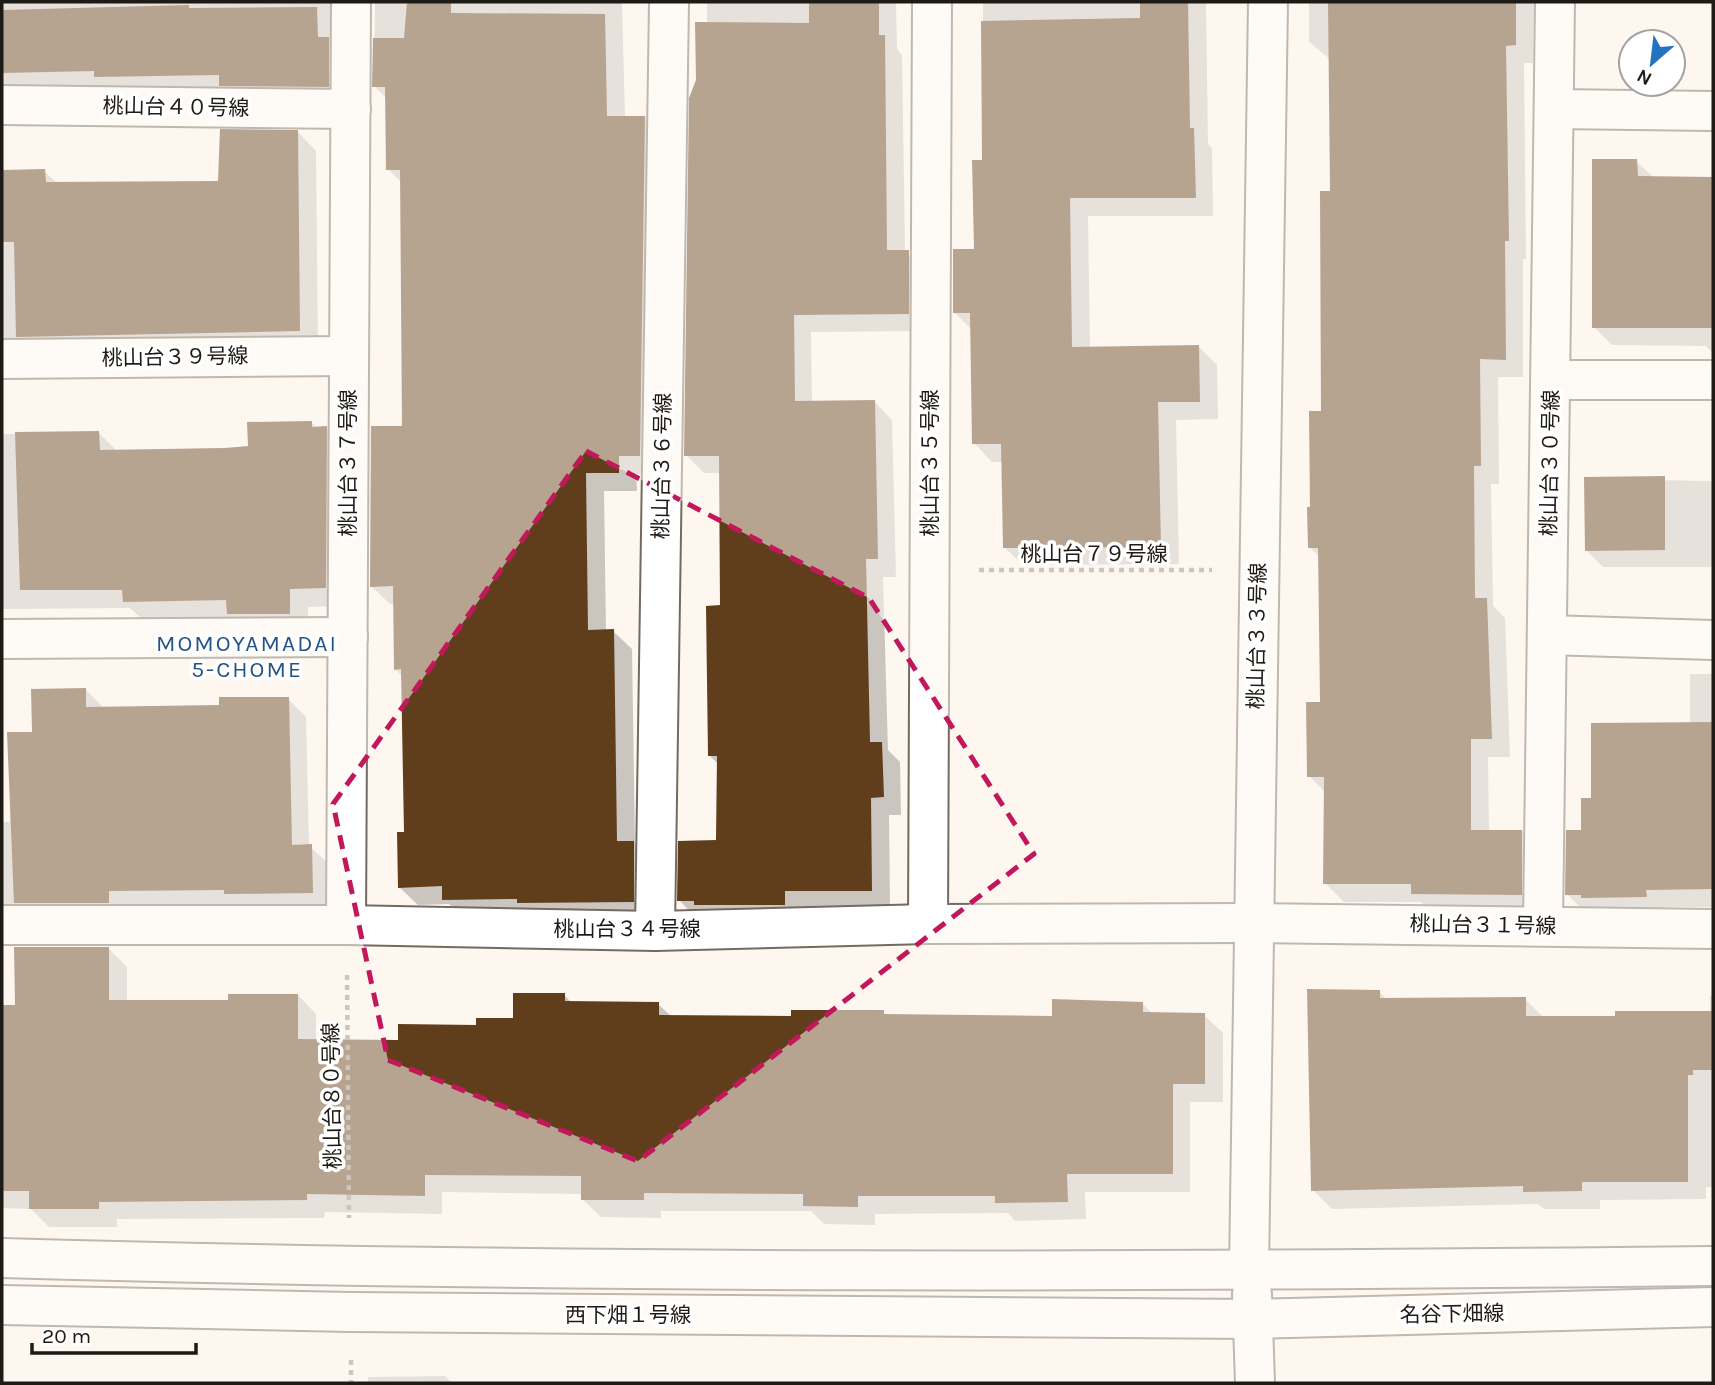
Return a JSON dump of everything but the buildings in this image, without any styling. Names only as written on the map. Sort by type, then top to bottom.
[{"type":"street","name":"桃山台３７号線","points":[[346,925],[351,2]]},
{"type":"street","name":"桃山台３６号線","points":[[655,931],[669,2]]},
{"type":"street","name":"桃山台３５号線","points":[[928,924],[932,2]]},
{"type":"street","name":"桃山台３３号線","points":[[1254,1319],[1249,1271],[1252,923],[1268,2]]},
{"type":"street","name":"桃山台３０号線","points":[[1543,925],[1556,109],[1555,2]]},
{"type":"street","name":"桃山台４０号線","points":[[2,105],[351,109]]},
{"type":"street","points":[[1556,109],[1713,111]]},
{"type":"street","name":"桃山台３９号線","points":[[2,359],[349,355]]},
{"type":"street","points":[[1552,380],[1713,380]]},
{"type":"street","points":[[1546,635],[1713,640]]},
{"type":"street","points":[[2,639],[348,637]]},
{"type":"street","name":"桃山台３４号線","points":[[2,925],[346,925],[655,931],[928,924],[1252,923]]},
{"type":"street","name":"桃山台３１号線","points":[[1252,923],[1713,929]]},
{"type":"street","points":[[2,1258],[350,1268],[1249,1271],[1713,1266]]},
{"type":"street","name":"西下畑１号線","points":[[2,1305],[350,1312],[1254,1319]]},
{"type":"street","name":"名谷下畑線","points":[[1254,1319],[1713,1307]]},
{"type":"street","points":[[1254,1319],[1255,1383]]},
{"type":"path","name":"桃山台７９号線","points":[[929,570],[1258,570]]},
{"type":"path","name":"桃山台８０号線","points":[[346,925],[350,1268]]},
{"type":"highlighted area","points":[[586,451],[869,598],[1034,854],[638,1161],[388,1060],[333,804]]},
{"type":"district","name":"MOMOYAMADAI 5-CHOME","points":[[247,656]]}]
